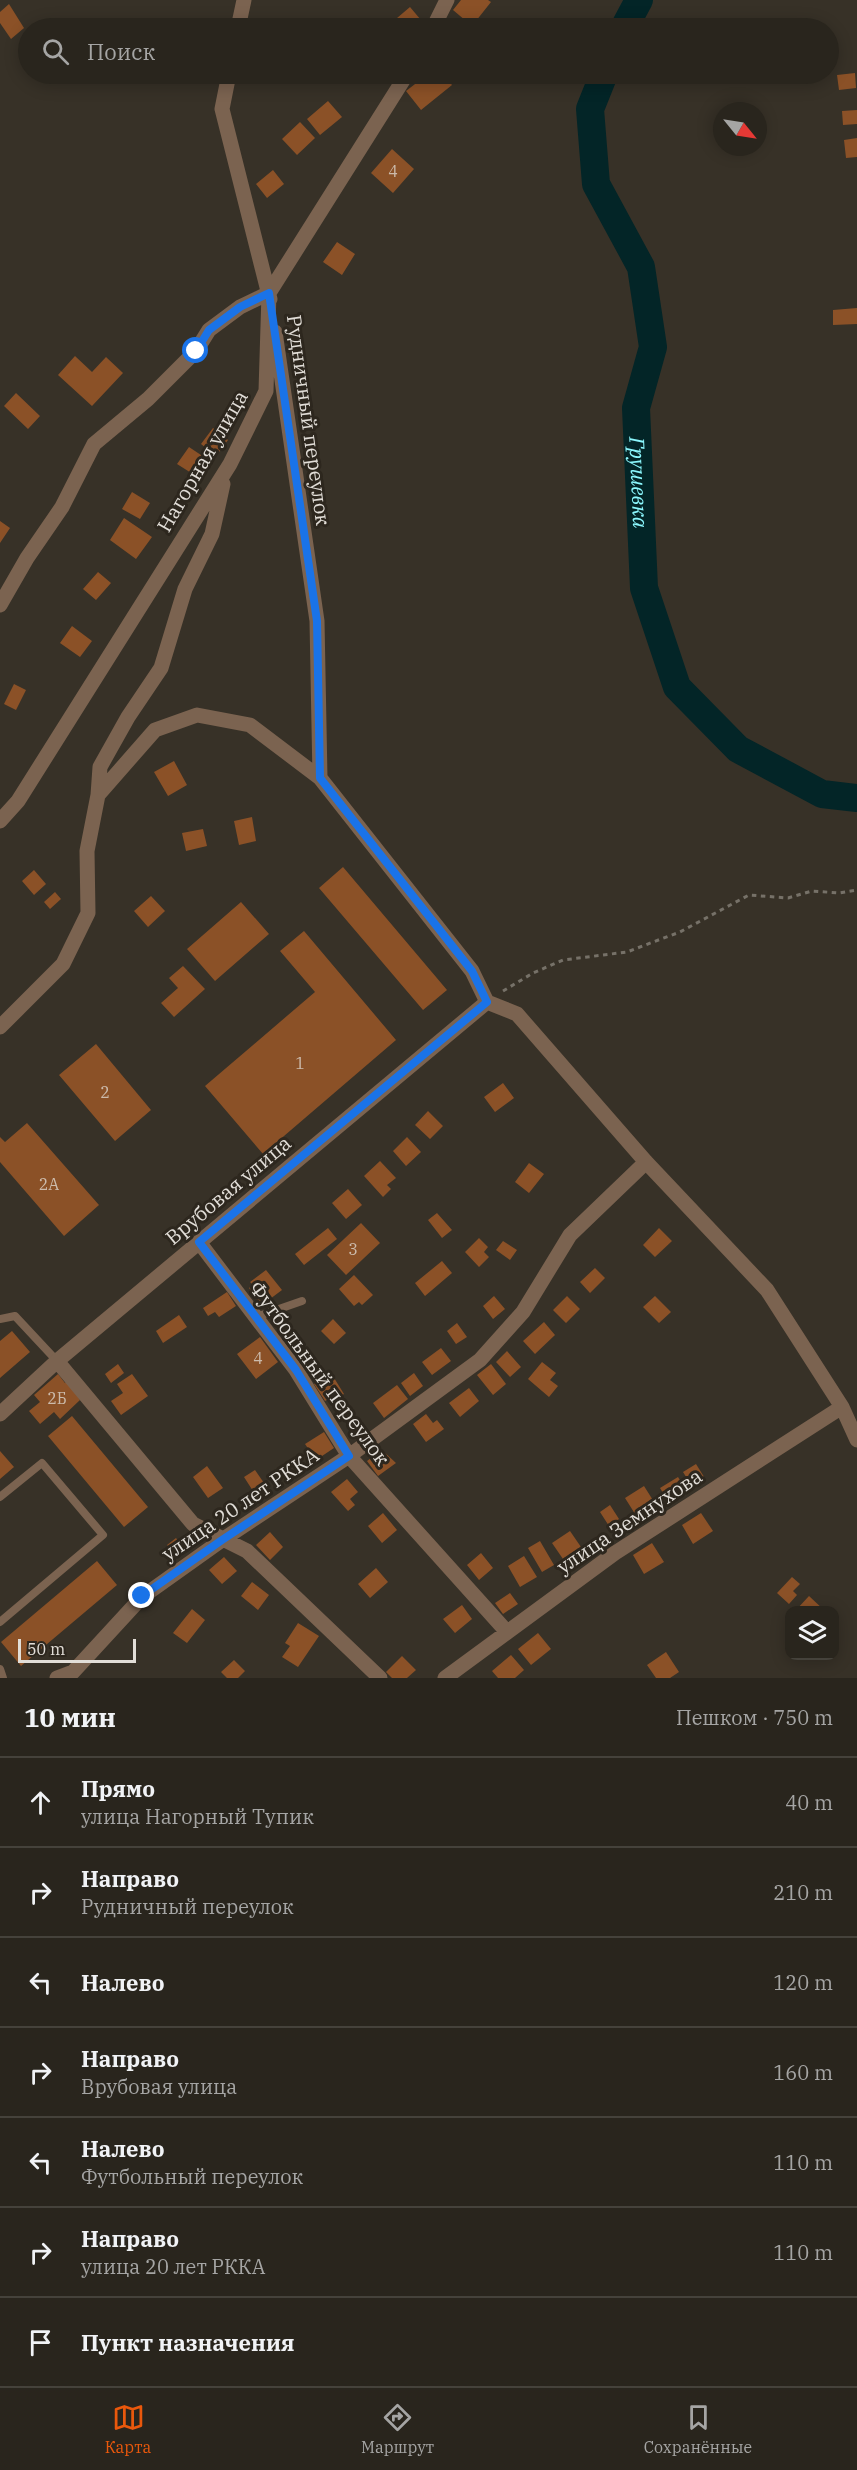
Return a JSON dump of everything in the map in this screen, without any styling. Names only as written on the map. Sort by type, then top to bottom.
[{"type":"street","points":[[240,18],[243,0]]},
{"type":"street","points":[[438,18],[447,0]]},
{"type":"street","name":"Рудничный переулок","points":[[227,84],[222,110],[269,293],[317,621],[320,778]]},
{"type":"street","points":[[0,605],[27,558],[62,507],[94,444],[148,399],[196,351],[209,330],[240,307],[269,293],[401,84]]},
{"type":"street","name":"Нагорная улица","points":[[0,821],[18,801],[230,464],[266,391],[269,293]]},
{"type":"street","points":[[0,1027],[63,964],[88,913],[87,851],[98,795],[100,767],[128,717],[161,668],[185,589],[212,534],[220,493],[230,464]]},
{"type":"street","points":[[98,795],[155,730],[197,716],[250,725],[320,778],[472,971],[487,1002],[517,1014],[646,1162],[767,1290],[842,1407],[857,1440]]},
{"type":"street","name":"Врубовая улица","points":[[0,1414],[57,1361],[487,1002]]},
{"type":"street","name":"улица 20 лет РККА","points":[[57,1678],[77,1675],[142,1596],[349,1456],[480,1360],[523,1312],[570,1235],[646,1162]]},
{"type":"street","name":"Футбольный переулок","points":[[199,1242],[296,1370],[349,1456],[507,1632]]},
{"type":"street","points":[[57,1361],[193,1524],[247,1551],[380,1678]]},
{"type":"street","name":"улица Земнухова","points":[[445,1678],[615,1553],[842,1407]]},
{"type":"lane","points":[[256,1317],[302,1301]]},
{"type":"lane","points":[[0,1319],[15,1316],[57,1361]]},
{"type":"lane","points":[[0,1497],[42,1463],[103,1535],[0,1622]]},
{"type":"lane","points":[[0,1670],[3,1678]]},
{"type":"path","points":[[487,1002],[533,973],[563,960],[627,952],[680,932],[749,895],[788,898],[812,891],[839,893],[857,890]]},
{"type":"building","points":[[461,0],[491,2],[478,18],[462,18],[453,10]]},
{"type":"building","points":[[9,4],[18,18],[18,33],[11,39],[0,23],[0,12]]},
{"type":"building","points":[[410,7],[419,18],[397,18]]},
{"type":"building","points":[[855,73],[856,88],[839,90],[839,75]]},
{"type":"building","points":[[415,84],[452,85],[421,110],[406,91]]},
{"type":"building","points":[[328,101],[342,117],[320,135],[307,119]]},
{"type":"building","points":[[857,110],[857,124],[843,125],[842,111]]},
{"type":"building","points":[[300,122],[315,138],[297,155],[282,139]]},
{"type":"building","points":[[857,138],[857,157],[846,158],[844,140]]},
{"type":"building","points":[[392,149],[414,169],[393,193],[371,173]]},
{"type":"building","points":[[273,170],[284,184],[267,198],[256,184]]},
{"type":"building","points":[[337,242],[355,254],[342,275],[323,262]]},
{"type":"building","points":[[857,308],[857,324],[833,325],[833,310]]},
{"type":"building","points":[[75,356],[92,372],[106,357],[123,373],[92,406],[58,375]]},
{"type":"building","points":[[16,393],[40,416],[28,429],[4,406]]},
{"type":"building","points":[[213,428],[228,440],[216,456],[201,444]]},
{"type":"building","points":[[189,447],[207,459],[196,476],[177,464]]},
{"type":"building","points":[[132,492],[150,503],[140,519],[122,509]]},
{"type":"building","points":[[124,518],[152,537],[136,559],[110,540]]},
{"type":"building","points":[[0,521],[10,528],[0,543]]},
{"type":"building","points":[[98,572],[111,583],[96,600],[83,589]]},
{"type":"building","points":[[72,626],[92,641],[80,657],[60,643]]},
{"type":"building","points":[[14,684],[26,690],[16,710],[4,704]]},
{"type":"building","points":[[174,761],[187,785],[168,796],[154,772]]},
{"type":"building","points":[[252,817],[256,841],[239,845],[234,821]]},
{"type":"building","points":[[203,829],[207,846],[186,851],[182,833]]},
{"type":"building","points":[[343,867],[447,990],[423,1010],[319,888]]},
{"type":"building","points":[[34,870],[46,884],[34,895],[22,881]]},
{"type":"building","points":[[55,892],[61,899],[50,909],[44,902]]},
{"type":"building","points":[[151,896],[165,911],[148,927],[134,911]]},
{"type":"building","points":[[241,902],[269,934],[215,981],[187,949]]},
{"type":"building","points":[[304,931],[396,1040],[263,1154],[205,1086],[315,992],[280,951]]},
{"type":"building","points":[[183,966],[205,989],[174,1017],[161,1003],[178,988],[169,978]]},
{"type":"building","points":[[96,1044],[151,1110],[115,1141],[59,1075]]},
{"type":"building","points":[[503,1083],[514,1098],[495,1112],[484,1097]]},
{"type":"building","points":[[428,1111],[443,1126],[430,1139],[415,1125]]},
{"type":"building","points":[[27,1123],[99,1205],[64,1236],[0,1162],[0,1137],[5,1142]]},
{"type":"building","points":[[407,1137],[421,1152],[406,1166],[393,1151]]},
{"type":"building","points":[[380,1161],[396,1178],[387,1185],[391,1189],[383,1197],[364,1176]]},
{"type":"building","points":[[529,1163],[544,1174],[529,1193],[515,1182]]},
{"type":"building","points":[[348,1189],[362,1205],[346,1219],[332,1203]]},
{"type":"building","points":[[437,1213],[452,1230],[442,1238],[428,1220]]},
{"type":"building","points":[[361,1223],[380,1243],[346,1275],[327,1255]]},
{"type":"building","points":[[328,1228],[337,1239],[304,1265],[295,1254]]},
{"type":"building","points":[[659,1228],[672,1241],[655,1257],[643,1245]]},
{"type":"building","points":[[479,1238],[488,1247],[484,1252],[489,1257],[479,1267],[465,1252]]},
{"type":"building","points":[[503,1241],[517,1250],[510,1260],[496,1250]]},
{"type":"building","points":[[442,1261],[452,1273],[425,1296],[415,1283]]},
{"type":"building","points":[[595,1268],[605,1278],[590,1293],[580,1282]]},
{"type":"building","points":[[266,1270],[282,1290],[262,1305],[249,1288],[253,1285],[250,1282]]},
{"type":"building","points":[[354,1275],[373,1295],[362,1305],[359,1302],[354,1306],[339,1289]]},
{"type":"building","points":[[227,1292],[236,1306],[219,1317],[215,1312],[208,1316],[203,1308]]},
{"type":"building","points":[[494,1296],[505,1309],[493,1319],[483,1306]]},
{"type":"building","points":[[567,1296],[580,1309],[566,1323],[553,1310]]},
{"type":"building","points":[[655,1296],[671,1312],[659,1323],[643,1307]]},
{"type":"building","points":[[179,1315],[187,1327],[163,1343],[156,1331]]},
{"type":"building","points":[[333,1319],[346,1333],[334,1344],[321,1331]]},
{"type":"building","points":[[544,1322],[555,1335],[535,1354],[523,1341]]},
{"type":"building","points":[[457,1323],[467,1337],[456,1344],[447,1331]]},
{"type":"building","points":[[12,1331],[30,1352],[0,1378],[0,1341]]},
{"type":"building","points":[[260,1337],[278,1362],[256,1379],[237,1354]]},
{"type":"building","points":[[441,1348],[451,1361],[432,1375],[422,1362]]},
{"type":"building","points":[[507,1351],[521,1367],[510,1377],[496,1362]]},
{"type":"building","points":[[542,1362],[556,1373],[550,1380],[558,1386],[549,1397],[528,1379]]},
{"type":"building","points":[[118,1364],[124,1373],[111,1383],[105,1374]]},
{"type":"building","points":[[491,1364],[506,1384],[493,1395],[477,1375]]},
{"type":"building","points":[[331,1373],[344,1394],[336,1399],[334,1396],[325,1401],[314,1384]]},
{"type":"building","points":[[414,1373],[423,1386],[410,1396],[401,1383]]},
{"type":"building","points":[[58,1374],[65,1383],[67,1381],[80,1400],[60,1419],[54,1412],[40,1424],[29,1411],[40,1402],[34,1395]]},
{"type":"building","points":[[132,1374],[148,1396],[121,1415],[111,1401],[123,1393],[117,1384]]},
{"type":"building","points":[[397,1385],[408,1399],[384,1418],[373,1403]]},
{"type":"building","points":[[469,1388],[479,1401],[460,1417],[449,1403]]},
{"type":"building","points":[[426,1414],[433,1423],[437,1420],[444,1429],[426,1442],[413,1424]]},
{"type":"building","points":[[72,1416],[148,1507],[124,1527],[48,1436]]},
{"type":"building","points":[[324,1432],[334,1448],[316,1460],[305,1444]]},
{"type":"building","points":[[382,1450],[396,1463],[378,1476],[367,1461]]},
{"type":"building","points":[[0,1451],[14,1467],[0,1479]]},
{"type":"building","points":[[696,1464],[706,1480],[693,1488],[683,1472]]},
{"type":"building","points":[[207,1466],[223,1488],[208,1498],[193,1477]]},
{"type":"building","points":[[255,1470],[264,1483],[253,1491],[244,1477]]},
{"type":"building","points":[[678,1477],[686,1490],[668,1501],[660,1488]]},
{"type":"building","points":[[347,1479],[358,1492],[350,1499],[355,1505],[348,1511],[331,1492]]},
{"type":"building","points":[[644,1486],[656,1505],[637,1517],[625,1498]]},
{"type":"building","points":[[610,1505],[619,1519],[609,1526],[600,1512]]},
{"type":"building","points":[[383,1513],[397,1530],[382,1543],[368,1526]]},
{"type":"building","points":[[701,1513],[713,1531],[693,1544],[682,1525]]},
{"type":"building","points":[[570,1531],[581,1547],[563,1559],[552,1543]]},
{"type":"building","points":[[270,1532],[283,1547],[270,1560],[256,1545]]},
{"type":"building","points":[[176,1538],[182,1546],[173,1553],[167,1545]]},
{"type":"building","points":[[540,1541],[554,1565],[542,1572],[528,1548]]},
{"type":"building","points":[[652,1543],[664,1562],[644,1574],[633,1555]]},
{"type":"building","points":[[481,1553],[493,1568],[479,1580],[467,1565]]},
{"type":"building","points":[[524,1556],[537,1577],[520,1587],[508,1566]]},
{"type":"building","points":[[224,1557],[237,1571],[222,1584],[209,1570]]},
{"type":"building","points":[[97,1561],[117,1585],[21,1666],[1,1642]]},
{"type":"building","points":[[376,1568],[388,1582],[370,1598],[358,1584]]},
{"type":"building","points":[[792,1577],[800,1584],[793,1591],[797,1595],[789,1604],[777,1593]]},
{"type":"building","points":[[252,1582],[269,1595],[258,1610],[241,1596]]},
{"type":"building","points":[[510,1593],[518,1604],[503,1614],[495,1603]]},
{"type":"building","points":[[809,1596],[820,1606],[800,1606]]},
{"type":"building","points":[[462,1605],[472,1619],[455,1633],[443,1619]]},
{"type":"building","points":[[192,1609],[205,1620],[187,1643],[173,1633]]},
{"type":"building","points":[[298,1623],[319,1636],[298,1667],[282,1657],[290,1646],[285,1643]]},
{"type":"building","points":[[538,1633],[551,1649],[531,1665],[518,1649]]},
{"type":"building","points":[[666,1652],[679,1672],[670,1678],[656,1678],[647,1665]]},
{"type":"building","points":[[511,1655],[524,1670],[515,1678],[498,1678],[492,1671]]},
{"type":"building","points":[[402,1656],[416,1670],[407,1678],[392,1678],[386,1672]]},
{"type":"building","points":[[234,1660],[245,1671],[238,1678],[227,1678],[221,1672]]},
{"type":"waterway","name":"Грушевка","points":[[629,18],[639,0]]},
{"type":"waterway","name":"Грушевка","points":[[600,84],[590,109],[596,184],[641,267],[653,347],[636,408],[644,588],[677,687],[738,749],[822,794],[857,798]]},
{"type":"route","points":[[142,1596],[349,1456],[296,1370],[199,1242],[487,1002],[472,971],[320,778],[317,621],[269,293],[240,307],[209,330],[196,351]]}]
